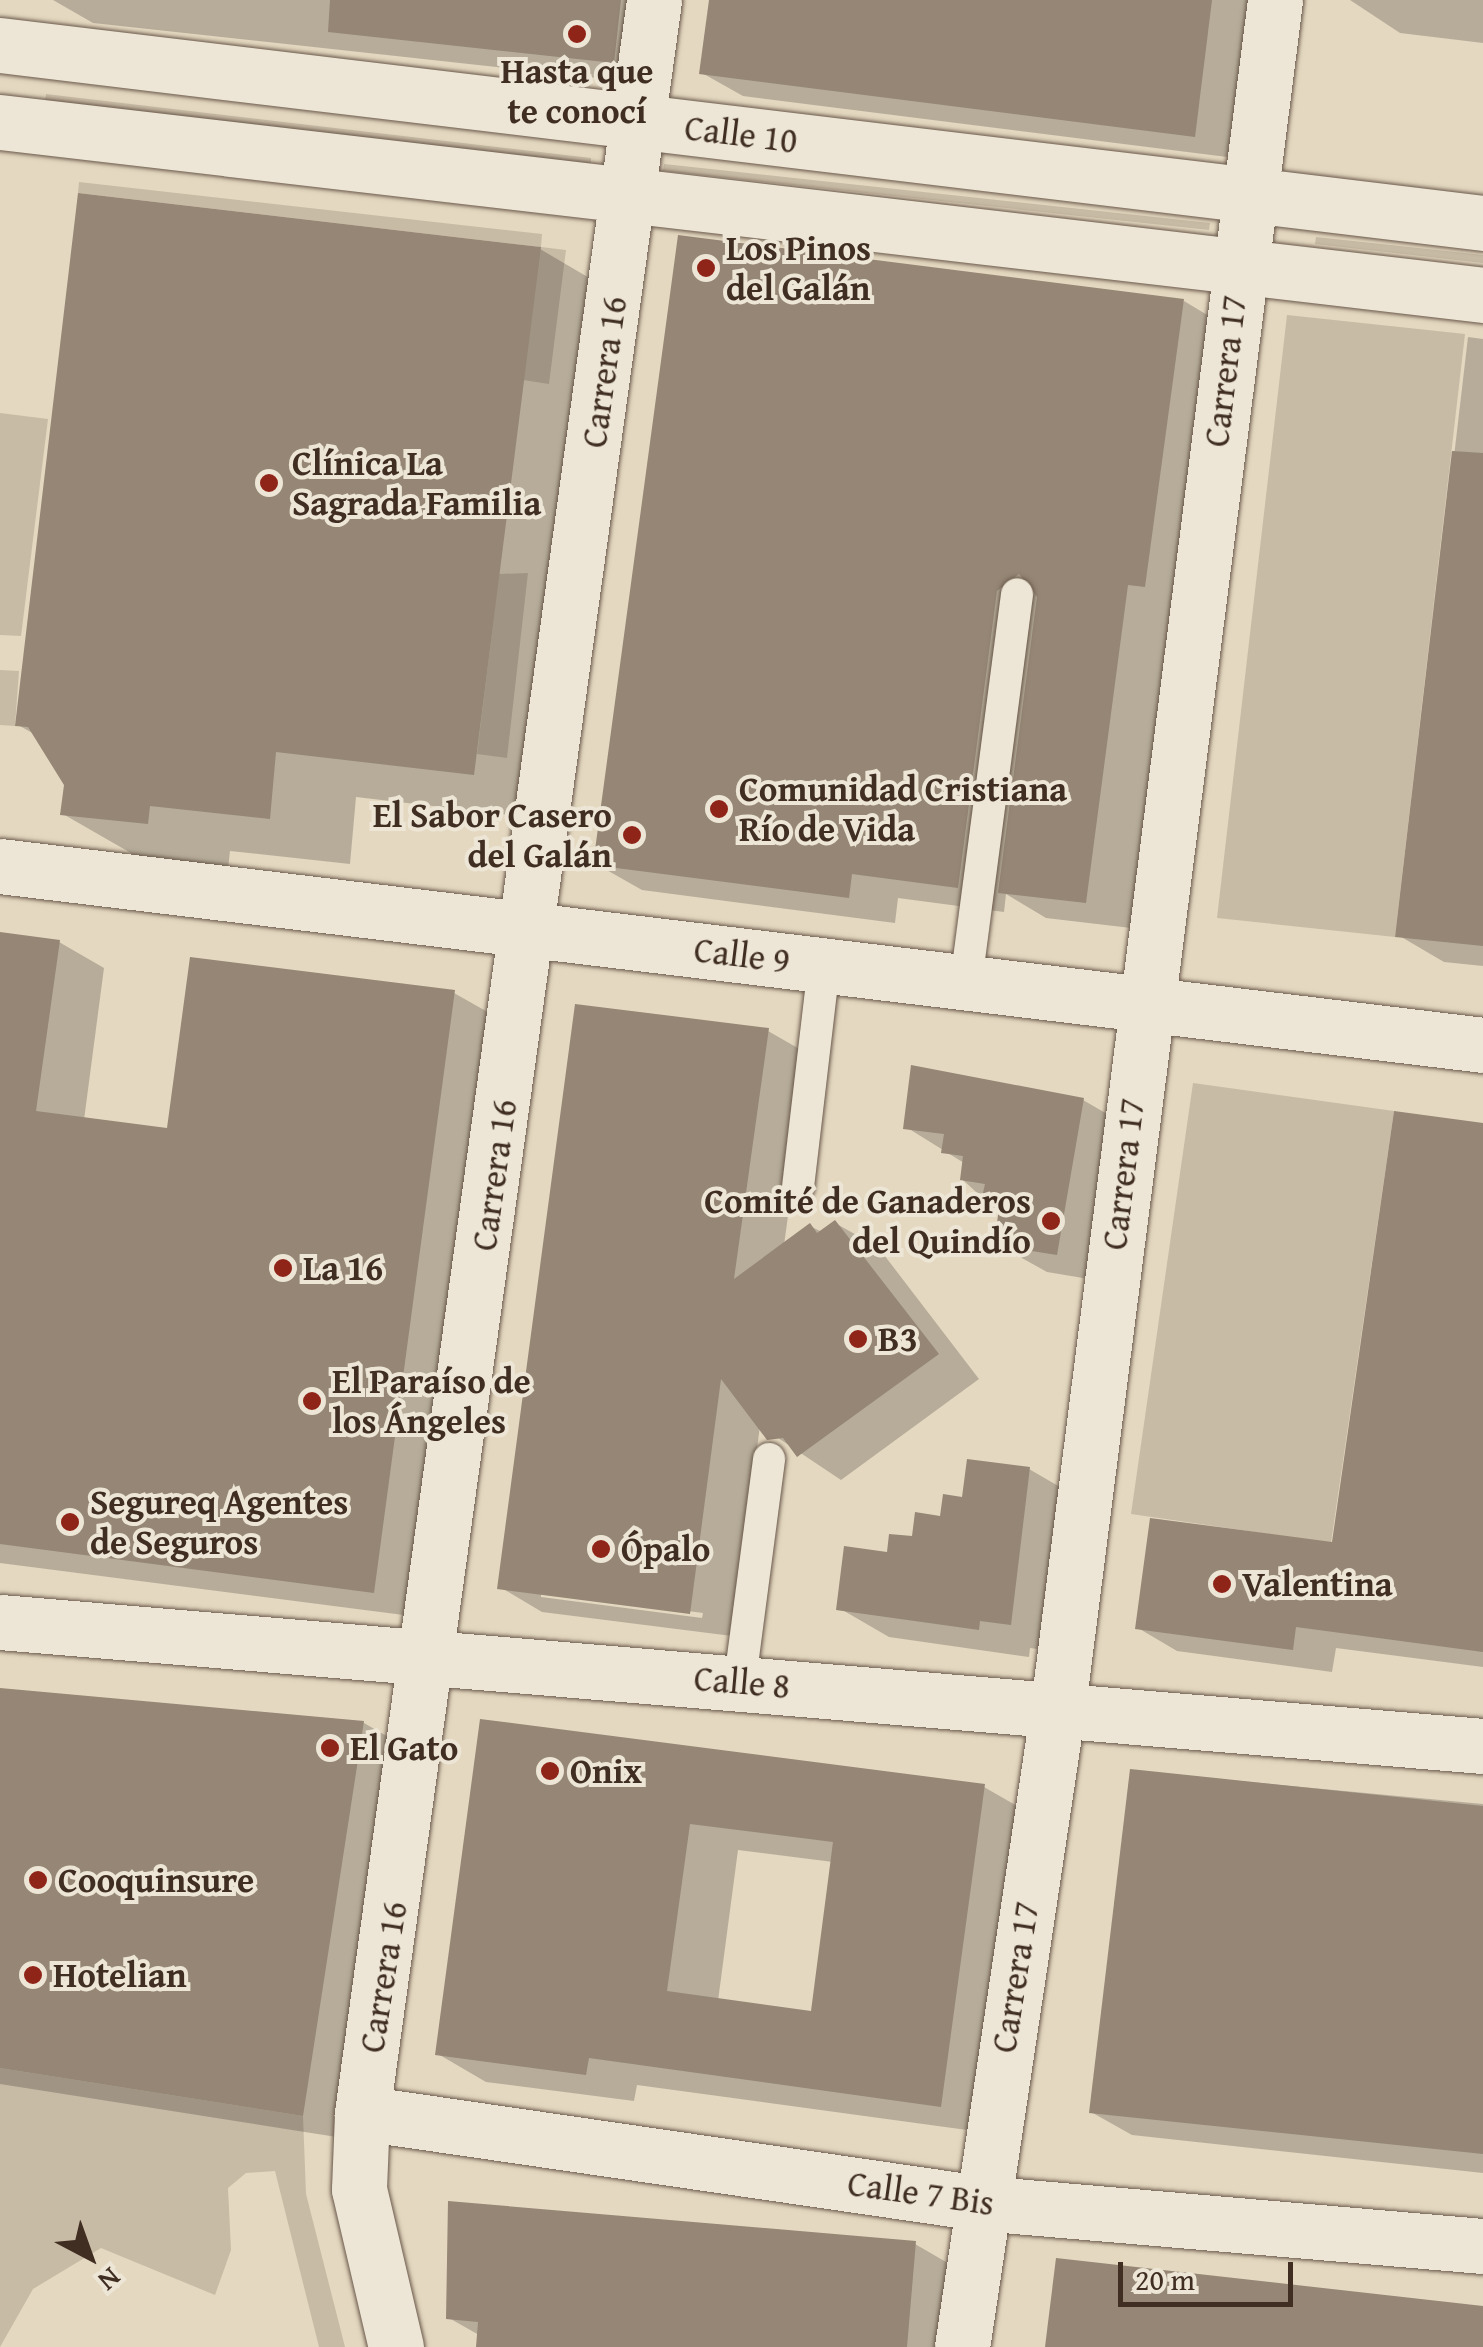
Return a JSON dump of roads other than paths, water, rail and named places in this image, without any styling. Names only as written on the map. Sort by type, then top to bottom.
[{"type":"street","name":"Carrera 16","points":[[396,2347],[359,2189],[362,2113],[654,0]]},
{"type":"street","name":"Carrera 17","points":[[962,2347],[980,2203],[1057,1714],[1238,266],[1276,0]]},
{"type":"street","name":"Calle 10","points":[[0,46],[1483,223]]},
{"type":"street","name":"Calle 10","points":[[0,122],[1483,295]]},
{"type":"street","name":"Calle 9","points":[[0,866],[1483,1044]]},
{"type":"street","name":"Calle 8","points":[[0,1622],[425,1664],[740,1680],[1057,1714],[1483,1746]]},
{"type":"street","name":"Calle 7 Bis","points":[[362,2113],[980,2203],[1483,2246]]},
{"type":"lane","points":[[966,982],[1017,594]]},
{"type":"lane","points":[[798,1187],[824,965]]},
{"type":"lane","points":[[740,1680],[769,1460]]},
{"type":"place","name":"Hasta que te conocí","points":[[577,34]]},
{"type":"place","name":"Los Pinos del Galán","points":[[706,268]]},
{"type":"place","name":"Clínica La Sagrada Familia","points":[[269,483]]},
{"type":"place","name":"Comunidad Cristiana Río de Vida","points":[[719,809]]},
{"type":"place","name":"El Sabor Casero del Galán","points":[[632,835]]},
{"type":"place","name":"Comité de Ganaderos del Quindío","points":[[1051,1221]]},
{"type":"place","name":"La 16","points":[[283,1268]]},
{"type":"place","name":"B3","points":[[858,1339]]},
{"type":"place","name":"El Paraíso de los Ángeles","points":[[312,1401]]},
{"type":"place","name":"Segureq Agentes de Seguros","points":[[70,1522]]},
{"type":"place","name":"Ópalo","points":[[601,1549]]},
{"type":"place","name":"Valentina","points":[[1222,1584]]},
{"type":"place","name":"El Gato","points":[[330,1748]]},
{"type":"place","name":"Onix","points":[[550,1771]]},
{"type":"place","name":"Cooquinsure","points":[[38,1880]]},
{"type":"place","name":"Hotelian","points":[[33,1975]]}]
